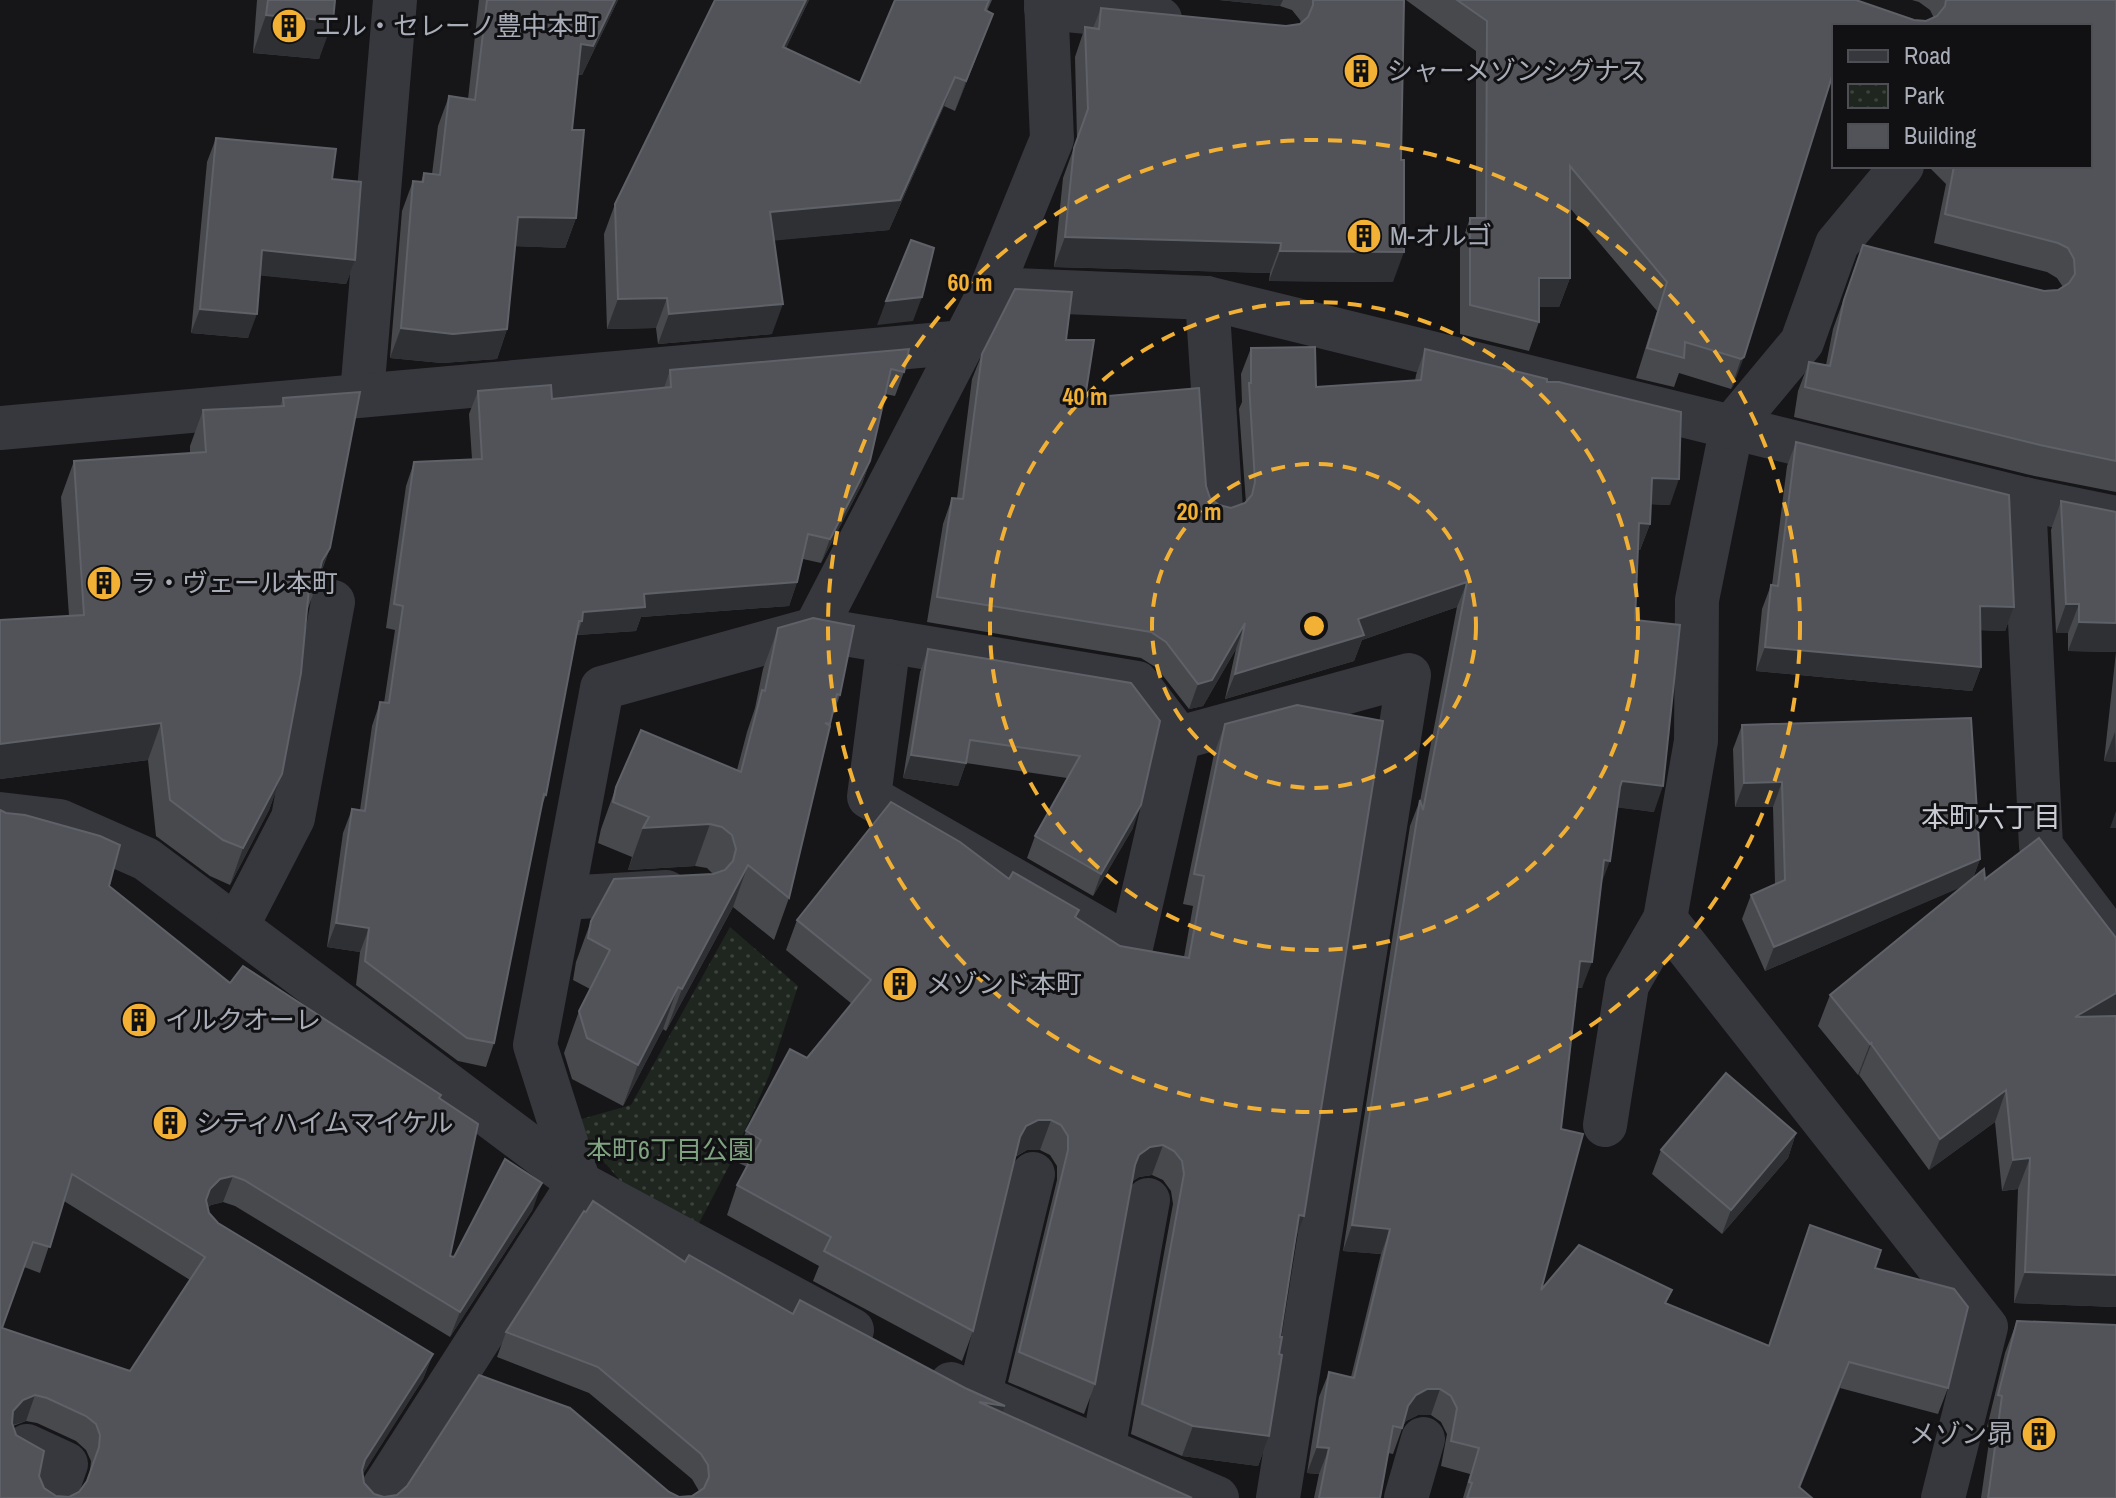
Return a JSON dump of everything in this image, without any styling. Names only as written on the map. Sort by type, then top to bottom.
[{"type":"street","points":[[362,394],[395,0]]},
{"type":"street","points":[[815,629],[991,289],[1052,139],[1046,4],[1200,23]]},
{"type":"street","points":[[1605,1125],[1627,985],[1665,919],[1696,741],[1697,600],[1732,426],[1802,342],[1837,244],[1900,168]]},
{"type":"street","points":[[1837,244],[1880,255]]},
{"type":"street","points":[[991,289],[1207,298],[2024,499],[2116,518]]},
{"type":"street","points":[[1207,298],[1221,509]]},
{"type":"street","points":[[0,428],[964,342]]},
{"type":"street","points":[[2024,499],[2041,846],[2116,945]]},
{"type":"street","points":[[237,926],[293,818],[333,602]]},
{"type":"street","points":[[579,1183],[535,1045],[602,688],[815,629],[1137,683],[1179,738]]},
{"type":"street","points":[[889,641],[869,797],[1131,947],[1179,738]]},
{"type":"street","points":[[1179,738],[1409,675],[1278,1498]]},
{"type":"street","points":[[0,814],[60,821],[146,859],[579,1183],[979,1397],[1214,1497]]},
{"type":"street","points":[[563,898],[696,891]]},
{"type":"street","points":[[1665,919],[1986,1327]]},
{"type":"street","points":[[979,1397],[1033,1174]]},
{"type":"street","points":[[377,1498],[441,1360],[579,1183]]},
{"type":"street","points":[[1103,1450],[1148,1200]]},
{"type":"street","points":[[1986,1327],[2029,1328]]},
{"type":"street","points":[[1943,1498],[1986,1327]]},
{"type":"street","points":[[441,1360],[501,1386]]},
{"type":"street","points":[[1406,1498],[1423,1439]]},
{"type":"street","points":[[27,1446],[66,1464],[54,1498]]},
{"type":"green space","name":"本町6丁目公園","points":[[730,927],[798,986],[769,1076],[729,1166],[696,1229],[634,1197],[595,1151],[578,1120],[631,1105]]},
{"type":"building","points":[[268,0],[335,0],[333,21],[266,15]]},
{"type":"building","points":[[487,0],[615,0],[593,46],[581,44],[572,130],[584,130],[576,218],[518,217],[507,329],[453,334],[401,328],[413,181],[423,182],[424,173],[440,175],[449,96],[475,100]]},
{"type":"building","points":[[715,0],[806,0],[783,47],[860,83],[895,0],[989,0],[985,10],[993,14],[966,81],[955,77],[900,200],[770,212],[783,304],[669,314],[667,298],[618,299],[615,204]]},
{"type":"building","points":[[1313,0],[1404,0],[1401,160],[1404,160],[1404,252],[1280,251],[1281,243],[1065,237],[1074,148],[1088,109],[1085,27],[1099,29],[1101,8],[1286,26],[1300,24],[1308,17]]},
{"type":"building","points":[[1457,0],[1856,0],[1914,20],[1926,21],[1937,16],[1946,0],[2116,0],[2116,461],[1805,387],[1809,362],[1830,366],[1844,300],[1863,245],[2044,291],[2058,290],[2069,283],[2075,274],[2074,259],[2068,248],[1945,214],[1954,168],[2092,168],[2092,24],[1832,24],[1832,76],[1741,359],[1685,342],[1684,358],[1647,348],[1667,282],[1570,166],[1570,278],[1539,278],[1539,322],[1470,305],[1470,218],[1486,218],[1487,21]]},
{"type":"building","points":[[216,138],[336,149],[332,179],[361,182],[355,260],[262,250],[257,314],[200,309]]},
{"type":"building","points":[[911,240],[934,248],[922,297],[886,301]]},
{"type":"building","points":[[1015,289],[1072,292],[1066,340],[1094,340],[1085,398],[1199,388],[1206,486],[1210,498],[1219,505],[1231,508],[1245,503],[1252,495],[1255,482],[1249,383],[1251,348],[1315,347],[1316,387],[1421,380],[1425,349],[1547,379],[1547,382],[1559,382],[1681,412],[1679,479],[1652,478],[1650,524],[1639,523],[1635,620],[1680,625],[1663,786],[1622,781],[1620,787],[1610,861],[1604,860],[1592,962],[1580,961],[1561,1129],[1583,1134],[1541,1290],[1579,1245],[1672,1290],[1665,1303],[1769,1346],[1810,1225],[1881,1250],[1875,1268],[1954,1289],[1968,1307],[1948,1388],[1849,1362],[1799,1487],[1812,1498],[1467,1498],[1479,1448],[1451,1441],[1457,1408],[1451,1396],[1440,1389],[1427,1389],[1416,1395],[1408,1406],[1402,1428],[1393,1426],[1380,1498],[1319,1498],[1329,1448],[1317,1447],[1329,1372],[1354,1378],[1390,1229],[1352,1225],[1420,800],[1423,810],[1467,582],[1358,619],[1364,635],[1235,674],[1245,623],[1212,680],[1198,684],[1166,642],[1151,632],[937,597],[952,498],[963,499],[982,354]]},
{"type":"building","points":[[909,349],[904,372],[891,369],[870,461],[830,539],[808,534],[797,582],[644,594],[645,607],[583,612],[494,1043],[467,1038],[365,961],[369,928],[336,923],[352,809],[365,811],[380,702],[389,703],[403,606],[394,604],[414,462],[482,459],[478,391],[551,385],[552,399],[671,387],[670,370]]},
{"type":"building","points":[[360,392],[330,548],[322,561],[318,578],[310,577],[301,673],[282,774],[243,848],[223,840],[170,800],[161,723],[0,744],[0,620],[84,615],[74,461],[206,452],[203,410],[284,406],[283,398]]},
{"type":"building","points":[[1796,442],[2009,495],[2014,607],[1980,606],[1981,667],[1765,647],[1771,585],[1778,586]]},
{"type":"building","points":[[2061,501],[2116,512],[2116,623],[2079,622],[2079,604],[2066,604]]},
{"type":"building","points":[[813,618],[854,626],[840,695],[837,694],[830,724],[825,723],[830,726],[789,898],[748,865],[682,989],[678,987],[638,1065],[587,1038],[579,1011],[610,950],[588,938],[591,921],[614,879],[713,874],[725,870],[733,861],[736,849],[732,835],[722,827],[710,824],[643,828],[649,817],[613,802],[616,787],[641,730],[741,772],[762,690],[765,691],[778,628]]},
{"type":"building","points":[[928,649],[1131,683],[1160,721],[1141,805],[1101,874],[1035,836],[1080,756],[970,740],[966,763],[911,755]]},
{"type":"building","points":[[1297,705],[1383,721],[1304,1216],[1299,1215],[1280,1337],[1279,1354],[1282,1355],[1269,1436],[1193,1426],[1142,1404],[1184,1174],[1182,1161],[1174,1151],[1163,1145],[1150,1147],[1139,1155],[1135,1165],[1095,1384],[1019,1352],[1068,1150],[1068,1136],[1061,1125],[1051,1120],[1038,1120],[1026,1126],[1020,1137],[973,1331],[824,1251],[831,1237],[737,1185],[761,1140],[746,1131],[790,1049],[807,1058],[871,980],[797,920],[891,802],[960,842],[1009,879],[1013,872],[1079,910],[1075,917],[1120,946],[1189,958],[1204,876],[1194,874],[1225,724]]},
{"type":"building","points":[[1971,718],[1980,859],[1774,947],[1751,895],[1785,880],[1782,782],[1744,783],[1742,725]]},
{"type":"building","points":[[0,810],[100,836],[120,845],[109,886],[230,983],[243,966],[441,1095],[439,1098],[478,1124],[450,1256],[454,1257],[505,1159],[542,1183],[460,1312],[244,1180],[233,1176],[220,1179],[210,1189],[206,1200],[209,1213],[218,1223],[433,1354],[365,1460],[362,1470],[364,1483],[374,1494],[384,1497],[397,1495],[407,1486],[479,1375],[570,1408],[669,1492],[679,1497],[692,1496],[704,1488],[709,1477],[708,1465],[701,1454],[598,1367],[506,1332],[593,1201],[685,1262],[689,1255],[793,1314],[800,1300],[1005,1406],[979,1402],[1192,1498],[0,1498]],"holes":[[[72,1174],[205,1257],[130,1371],[2,1328],[33,1242],[50,1247]],[[35,1395],[86,1416],[96,1424],[100,1435],[87,1481],[79,1492],[69,1497],[56,1496],[44,1488],[39,1476],[44,1451],[16,1435],[12,1423],[13,1411],[23,1400]]]},
{"type":"building","points":[[2039,838],[2116,938],[2116,993],[2075,1017],[2116,1016],[2116,1275],[2025,1272],[2030,1158],[2013,1160],[2006,1090],[1940,1139],[1872,1042],[1870,1044],[1830,995],[1984,869],[1985,879]]},
{"type":"building","points":[[1726,1073],[1796,1133],[1731,1210],[1661,1150]]},
{"type":"building","points":[[2017,1321],[2116,1325],[2116,1498],[1988,1498],[2002,1396],[1998,1395]]},
{"type":"place","name":"エル・セレーノ豊中本町","points":[[289,26]]},
{"type":"place","name":"シャーメゾンシグナス","points":[[1361,71]]},
{"type":"place","name":"M-オルゴ","points":[[1364,236]]},
{"type":"place","name":"ラ・ヴェール本町","points":[[104,583]]},
{"type":"place","name":"メゾンド本町","points":[[900,984]]},
{"type":"place","name":"イルクオーレ","points":[[139,1020]]},
{"type":"place","name":"シティハイムマイケル","points":[[170,1123]]},
{"type":"place","name":"メゾン昴","points":[[2039,1434]]},
{"type":"district","name":"本町六丁目","points":[[1991,817]]}]
